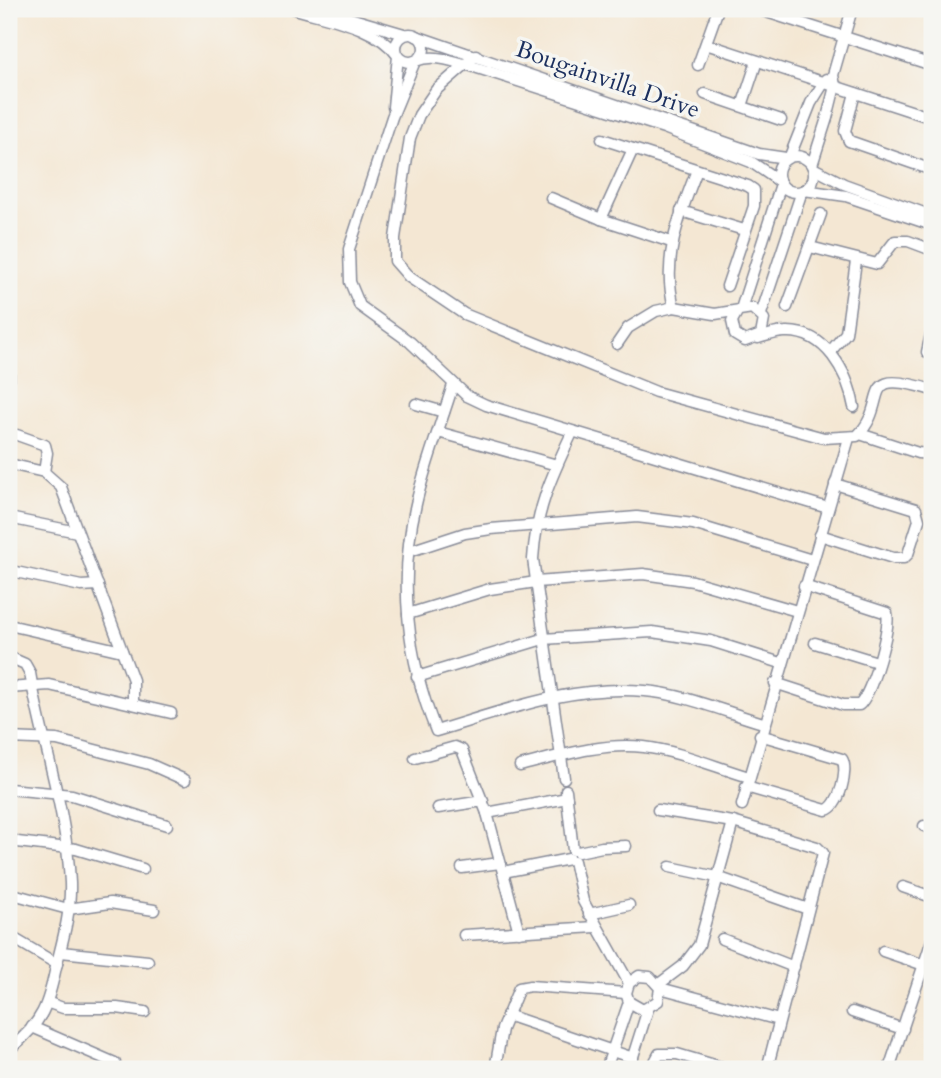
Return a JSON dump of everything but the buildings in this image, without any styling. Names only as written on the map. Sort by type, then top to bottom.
[{"type":"street","name":"Bougainvilla Drive","points":[[295,9],[377,36],[405,62],[431,57],[465,64],[664,128],[751,162],[790,191],[846,195],[932,225]]},
{"type":"street","name":"Bougainvilla Drive","points":[[319,9],[475,55],[758,154],[800,156],[844,184],[932,216]]},
{"type":"street","points":[[698,65],[718,9]]},
{"type":"street","points":[[757,9],[845,34],[932,65]]},
{"type":"street","points":[[756,339],[764,330],[762,316],[803,190],[814,178],[813,166],[835,86],[832,75],[852,9]]},
{"type":"street","points":[[926,9],[932,11]]},
{"type":"street","points":[[392,117],[398,56],[396,43],[404,34]]},
{"type":"street","points":[[416,36],[422,42],[424,51],[415,61],[392,117],[349,249],[350,282],[355,299],[376,319],[410,342],[453,385],[486,405],[828,508]]},
{"type":"street","points":[[706,44],[932,118]]},
{"type":"street","points":[[475,55],[436,90],[419,115],[410,138],[394,238],[395,261],[409,278],[464,314],[656,392],[824,438],[849,438],[860,434],[918,453],[932,454]]},
{"type":"street","points":[[741,106],[757,61]]},
{"type":"street","points":[[733,331],[732,321],[739,310],[780,182],[778,171],[788,157],[807,111],[823,82],[832,75]]},
{"type":"street","points":[[856,93],[845,131],[849,141],[932,170]]},
{"type":"street","points":[[705,94],[781,120]]},
{"type":"street","points":[[602,139],[754,190],[754,206],[727,286]]},
{"type":"street","points":[[601,219],[633,149]]},
{"type":"street","points":[[674,307],[669,286],[671,242],[697,170]]},
{"type":"street","points":[[551,198],[601,219],[671,242]]},
{"type":"street","points":[[681,211],[744,230]]},
{"type":"street","points":[[787,307],[821,214]]},
{"type":"street","points":[[810,247],[856,261],[881,262],[895,241],[900,240],[932,250]]},
{"type":"street","points":[[830,352],[846,332],[856,261]]},
{"type":"street","points":[[617,344],[628,328],[646,315],[674,307],[715,314],[752,308],[783,332]]},
{"type":"street","points":[[715,314],[745,341],[783,332],[806,336],[830,352],[846,375],[854,407]]},
{"type":"street","points":[[927,352],[932,330]]},
{"type":"street","points":[[9,358],[9,380]]},
{"type":"street","points":[[860,434],[876,393],[886,382],[898,381],[932,390]]},
{"type":"street","points":[[453,385],[416,502],[410,551],[408,614],[417,677],[436,731],[552,697],[647,691],[763,723]]},
{"type":"street","points":[[416,404],[444,412]]},
{"type":"street","points":[[438,432],[557,465]]},
{"type":"street","points":[[564,778],[536,582],[535,524],[572,433]]},
{"type":"street","points":[[17,435],[45,444],[47,453],[44,472]]},
{"type":"street","points":[[741,805],[849,438]]},
{"type":"street","points":[[9,464],[44,472],[61,487],[134,680],[133,704]]},
{"type":"street","points":[[820,535],[899,559],[908,554],[919,520],[915,509],[835,484]]},
{"type":"street","points":[[410,551],[466,533],[535,524],[637,517],[669,520],[812,560]]},
{"type":"street","points":[[9,518],[77,532]]},
{"type":"street","points":[[16,572],[81,586],[98,586]]},
{"type":"street","points":[[408,614],[490,589],[536,582],[642,574],[671,576],[797,611]]},
{"type":"street","points":[[775,683],[843,705],[859,705],[867,697],[888,626],[887,613],[804,586]]},
{"type":"street","points":[[9,625],[122,651]]},
{"type":"street","points":[[417,677],[543,639],[663,633],[711,641],[781,663]]},
{"type":"street","points":[[815,643],[877,662]]},
{"type":"street","points":[[9,657],[25,664],[33,688],[58,794],[70,882],[61,952],[49,1003],[33,1027],[10,1049]]},
{"type":"street","points":[[9,688],[49,685],[171,713]]},
{"type":"street","points":[[520,766],[561,755],[646,747],[826,810],[835,804],[845,769],[842,759],[760,735]]},
{"type":"street","points":[[9,738],[57,740],[113,754],[185,780]]},
{"type":"street","points":[[415,758],[459,748],[487,813],[519,932]]},
{"type":"street","points":[[9,789],[72,795],[167,825]]},
{"type":"street","points":[[487,813],[567,794],[574,855],[589,914],[637,1009],[648,1009],[659,1001],[659,986]]},
{"type":"street","points":[[438,808],[483,801]]},
{"type":"street","points":[[658,810],[733,822],[821,850],[823,858],[767,1069]]},
{"type":"street","points":[[659,986],[683,966],[699,945],[733,822]]},
{"type":"street","points":[[9,841],[66,848],[143,869]]},
{"type":"street","points":[[462,868],[501,868],[574,855],[602,847],[626,846]]},
{"type":"street","points":[[670,867],[717,877],[808,909]]},
{"type":"street","points":[[903,887],[932,897]]},
{"type":"street","points":[[9,893],[68,909],[110,903],[154,910]]},
{"type":"street","points":[[589,914],[629,905]]},
{"type":"street","points":[[464,935],[596,927]]},
{"type":"street","points":[[13,938],[57,964]]},
{"type":"street","points":[[722,939],[794,967]]},
{"type":"street","points":[[889,1069],[932,940]]},
{"type":"street","points":[[883,951],[924,965]]},
{"type":"street","points":[[61,952],[148,961]]},
{"type":"street","points":[[606,1069],[628,993],[644,976],[659,986],[779,1020]]},
{"type":"street","points":[[495,1069],[506,1015],[516,990],[522,986],[628,993]]},
{"type":"street","points":[[49,1003],[63,1008],[117,1008],[145,1012]]},
{"type":"street","points":[[629,1069],[648,1009]]},
{"type":"street","points":[[852,1012],[903,1029]]},
{"type":"street","points":[[506,1015],[633,1058]]},
{"type":"street","points":[[33,1027],[115,1063]]},
{"type":"street","points":[[651,1069],[659,1054],[670,1053],[728,1069]]}]
